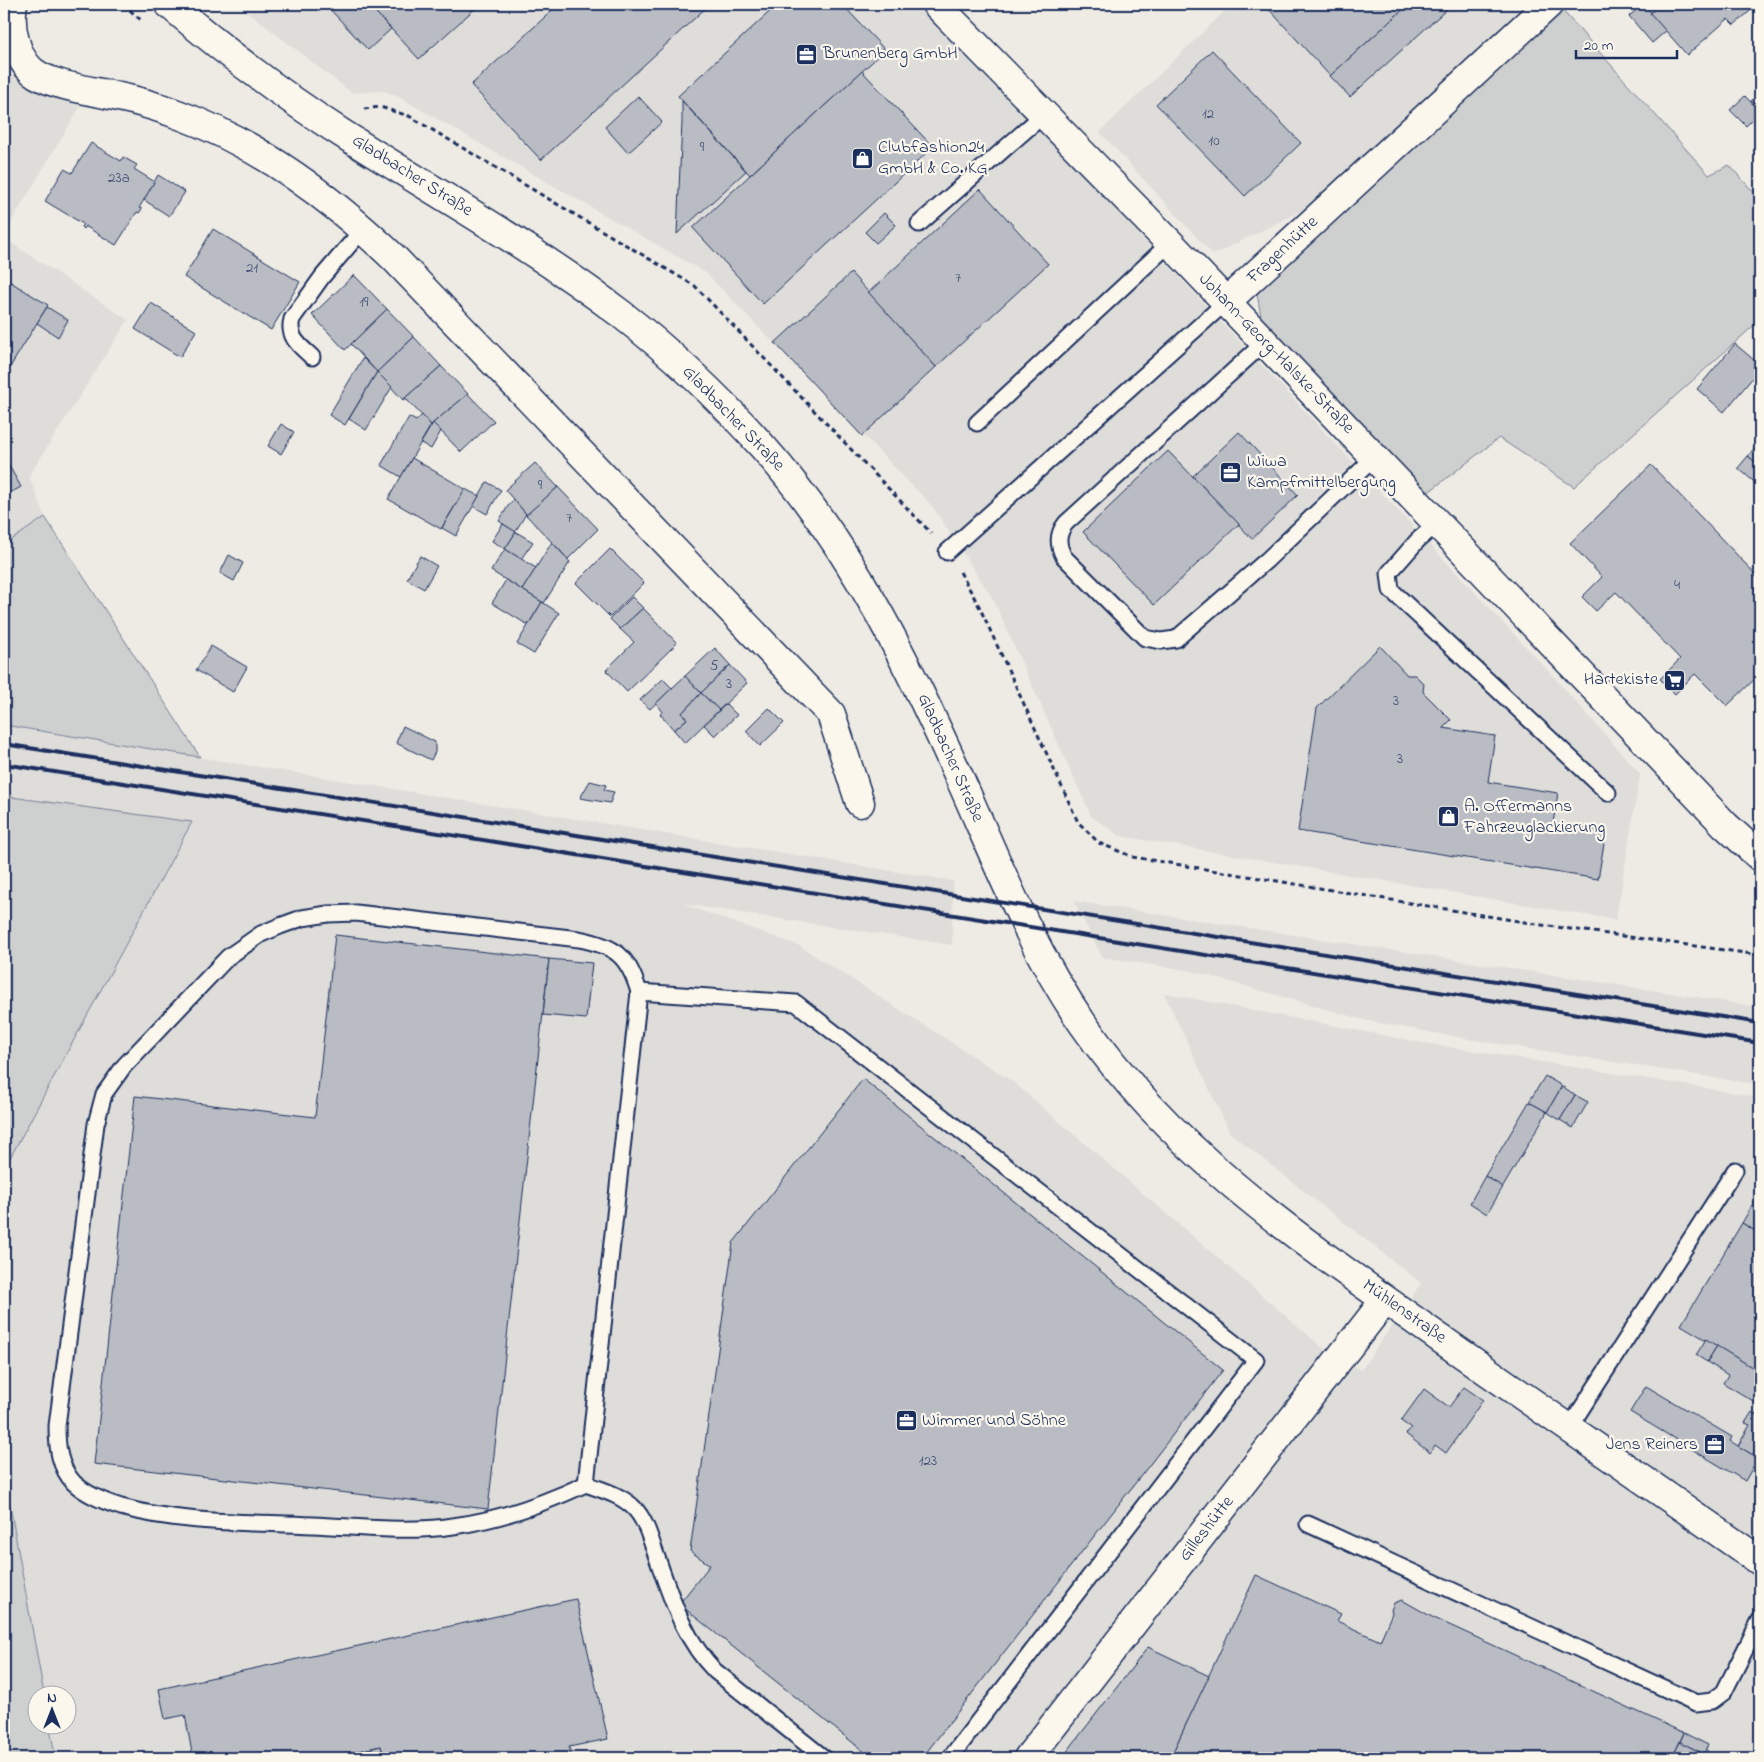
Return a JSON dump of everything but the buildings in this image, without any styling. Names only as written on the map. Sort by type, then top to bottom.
[{"type":"street","points":[[13,4],[12,24],[18,48],[26,63],[38,75],[59,83],[154,106],[208,128],[275,163],[300,179],[363,229],[416,279],[831,714],[860,803]]},
{"type":"street","name":"Gladbacher Straße","points":[[169,4],[236,58],[341,132],[511,238],[622,315],[701,382],[793,482],[847,556],[892,635],[934,720],[1020,912],[1056,982],[1082,1024]]},
{"type":"street","name":"Johann-Georg-Halske-Straße","points":[[936,4],[1376,457],[1725,825],[1760,857]]},
{"type":"street","name":"Fragenhütte","points":[[1226,302],[1549,4]]},
{"type":"street","name":"Mühlenstraße","points":[[1082,1024],[1132,1090],[1207,1164],[1284,1226],[1385,1300],[1569,1428],[1758,1553]]},
{"type":"street","name":"Gilleshütte","points":[[1028,1758],[1385,1300]]},
{"type":"lane","points":[[919,224],[1044,114]]},
{"type":"lane","points":[[312,357],[293,338],[290,326],[292,319],[322,277],[363,229]]},
{"type":"lane","points":[[977,423],[1170,243]]},
{"type":"lane","name":"Fragenhütte","points":[[947,552],[1226,302]]},
{"type":"lane","points":[[1265,342],[1066,523],[1058,538],[1060,550],[1064,557],[1145,638],[1161,641],[1176,638],[1267,560],[1376,457]]},
{"type":"lane","points":[[1438,523],[1418,540],[1389,573],[1391,590],[1608,793]]},
{"type":"lane","points":[[586,1484],[638,992],[631,970],[616,951],[601,944],[579,939],[343,913],[302,918],[267,931],[245,944],[228,957],[141,1048],[110,1085],[100,1104],[57,1426],[57,1441],[62,1464],[74,1482],[85,1491],[121,1507],[178,1517],[391,1528],[450,1527],[531,1508],[586,1484],[622,1498],[635,1509],[648,1534],[686,1634],[702,1658],[715,1671],[824,1758]]},
{"type":"lane","points":[[638,992],[796,1003],[1256,1360],[950,1758]]},
{"type":"lane","points":[[1569,1428],[1735,1170]]},
{"type":"lane","points":[[1308,1524],[1696,1703],[1712,1701],[1724,1692],[1760,1620]]},
{"type":"path","points":[[341,132],[359,112],[365,109],[374,106],[398,111],[695,286],[892,490],[947,552],[979,606],[1078,822],[1100,843],[1132,857],[1220,873],[1542,925],[1760,955]]},
{"type":"shaded area","points":[[237,4],[916,4],[1107,200],[1554,677],[1640,774],[1616,920],[1120,836],[1091,816],[993,599],[933,507],[706,273],[397,96],[383,91],[352,93]]},
{"type":"shaded area","points":[[1232,4],[1525,4],[1311,206],[1213,255],[1100,132]]},
{"type":"shaded area","points":[[1562,10],[1709,175],[1729,165],[1760,199],[1760,320],[1574,487],[1499,438],[1426,494],[1262,322],[1256,288]]},
{"type":"shaded area","points":[[15,74],[80,107],[4,234],[4,80]]},
{"type":"shaded area","points":[[4,238],[128,320],[29,476],[45,517],[4,545]]},
{"type":"shaded area","points":[[45,517],[200,757],[4,725],[4,545]]},
{"type":"shaded area","points":[[4,725],[953,881],[952,945],[682,904],[798,945],[1012,1081],[1323,1348],[1361,1370],[1421,1283],[1230,1133],[1164,993],[1418,1042],[1760,1097],[1760,1758],[56,1758],[51,1734],[78,1734],[78,1684],[42,1684],[4,1472],[4,1169],[192,823],[4,796]]},
{"type":"shaded area","points":[[4,796],[192,822],[4,1169]]},
{"type":"shaded area","points":[[1074,901],[1760,1007],[1760,1085],[1474,1040],[1368,1021],[1192,971],[1102,957]]},
{"type":"shaded area","points":[[4,1472],[42,1684],[28,1684],[28,1734],[51,1734],[56,1758],[4,1758]]},
{"type":"railway","points":[[4,744],[1760,1023]]},
{"type":"railway","points":[[4,764],[1760,1043]]},
{"type":"place","name":"Brunenberg GmbH","points":[[807,54]]},
{"type":"place","name":"Clubfashion24 GmbH & Co. KG","points":[[862,158]]},
{"type":"place","name":"Wiwa Kampfmittelbergung","points":[[1231,472]]},
{"type":"place","name":"Hartekiste","points":[[1674,680]]},
{"type":"place","name":"A. Offermanns Fahrzeuglackierung","points":[[1448,817]]},
{"type":"place","name":"Wimmer und Söhne","points":[[906,1421]]},
{"type":"place","name":"Jens Reiners","points":[[1714,1445]]}]
